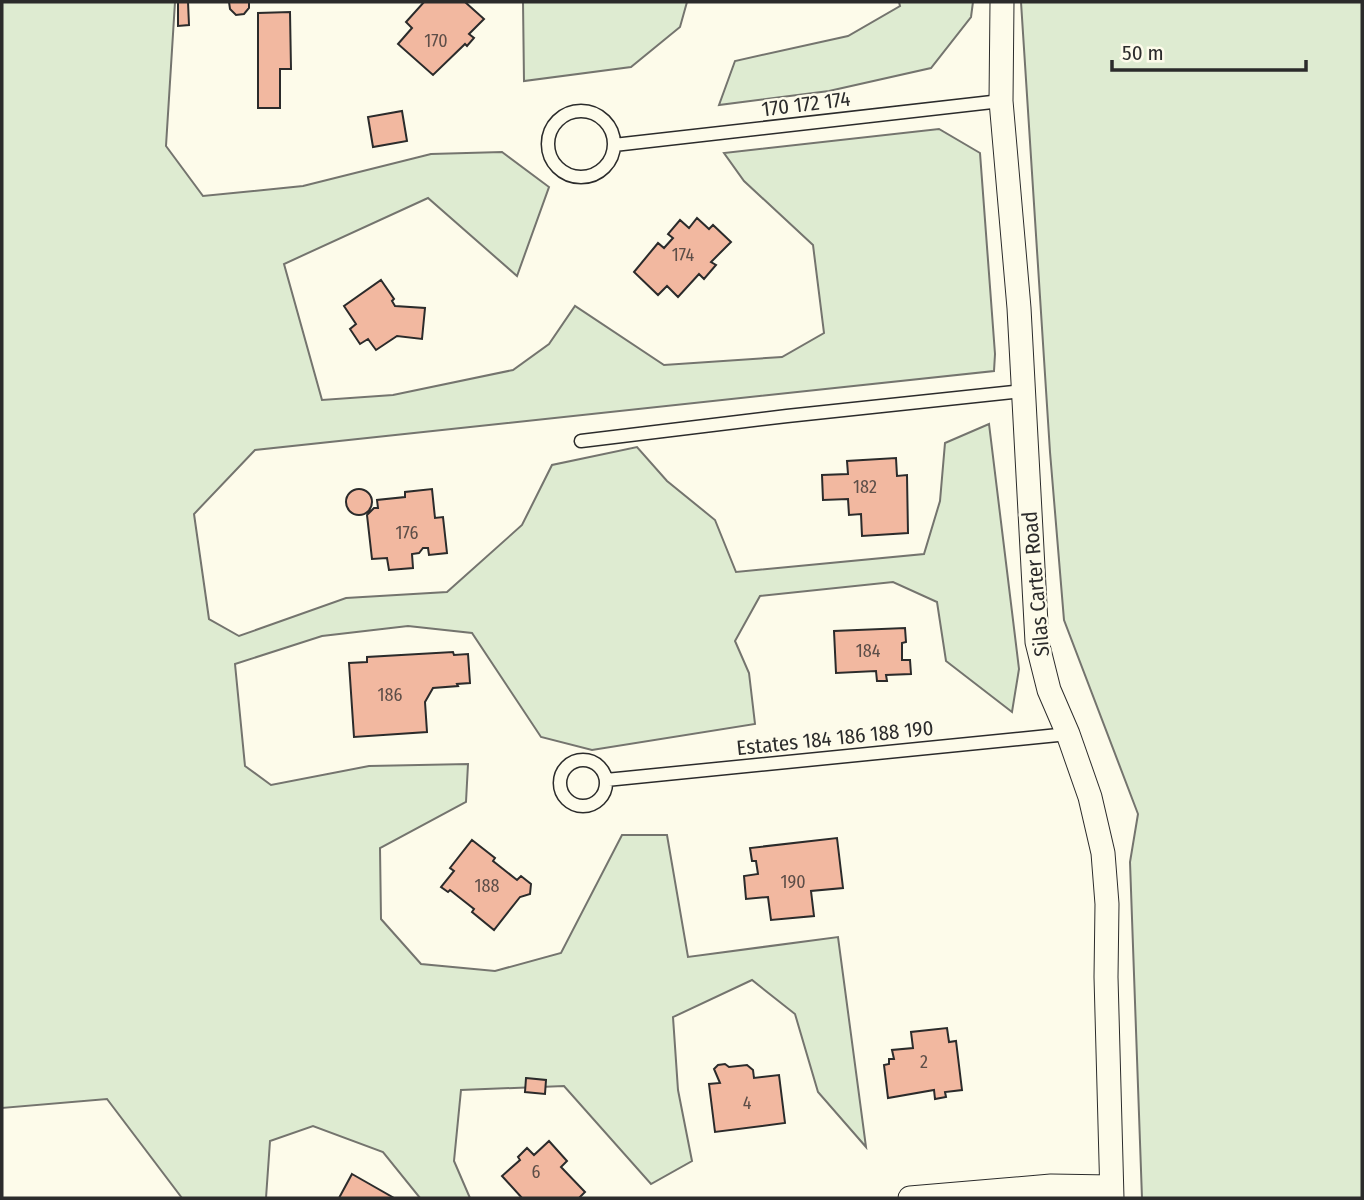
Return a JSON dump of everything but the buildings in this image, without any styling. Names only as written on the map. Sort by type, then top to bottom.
[{"type":"street","name":"Silas Carter Road","points":[[1002,2],[1001,101],[1019,308],[1037,642],[1049,690],[1090,797],[1103,853],[1107,904],[1112,1192]]},
{"type":"street","points":[[909,1198],[1051,1186],[1112,1192]]},
{"type":"lane","name":"170 172 174","points":[[614,145],[1001,101]]},
{"type":"lane","points":[[581,111],[592,113],[609,126],[614,145],[612,157],[598,174],[575,177],[556,166],[548,145],[554,125],[571,113],[581,111]]},
{"type":"lane","points":[[581,441],[1023,391]]},
{"type":"lane","name":"Estates 184 186 188 190","points":[[606,780],[1068,734]]},
{"type":"green space","points":[[2,2],[175,2],[166,146],[203,196],[303,186],[431,154],[502,152],[549,187],[517,276],[428,198],[284,264],[322,400],[393,395],[513,370],[549,344],[575,306],[664,365],[782,357],[824,333],[813,245],[744,181],[724,153],[939,129],[980,153],[994,371],[255,450],[194,514],[209,619],[239,636],[346,598],[447,592],[522,525],[552,465],[637,447],[667,481],[715,520],[736,572],[924,554],[940,501],[945,443],[989,424],[1019,669],[1012,712],[946,661],[937,602],[893,582],[760,596],[735,641],[749,673],[755,724],[592,750],[541,737],[472,633],[408,626],[322,636],[235,664],[245,766],[271,785],[369,766],[468,764],[466,802],[380,848],[381,919],[421,964],[495,971],[561,953],[622,835],[667,835],[688,957],[838,937],[866,1147],[818,1092],[795,1014],[752,980],[673,1017],[678,1090],[692,1161],[651,1184],[564,1086],[461,1090],[454,1161],[470,1198],[420,1198],[383,1152],[313,1126],[270,1141],[266,1198],[182,1198],[107,1099],[2,1108]]},
{"type":"green space","points":[[523,2],[687,2],[680,27],[631,67],[524,81]]},
{"type":"green space","points":[[899,2],[973,2],[971,17],[931,68],[829,91],[719,105],[735,61],[848,36],[900,6]]},
{"type":"green space","points":[[1021,2],[1362,2],[1362,1198],[1142,1198],[1130,862],[1138,814],[1064,620],[1050,452]]}]
